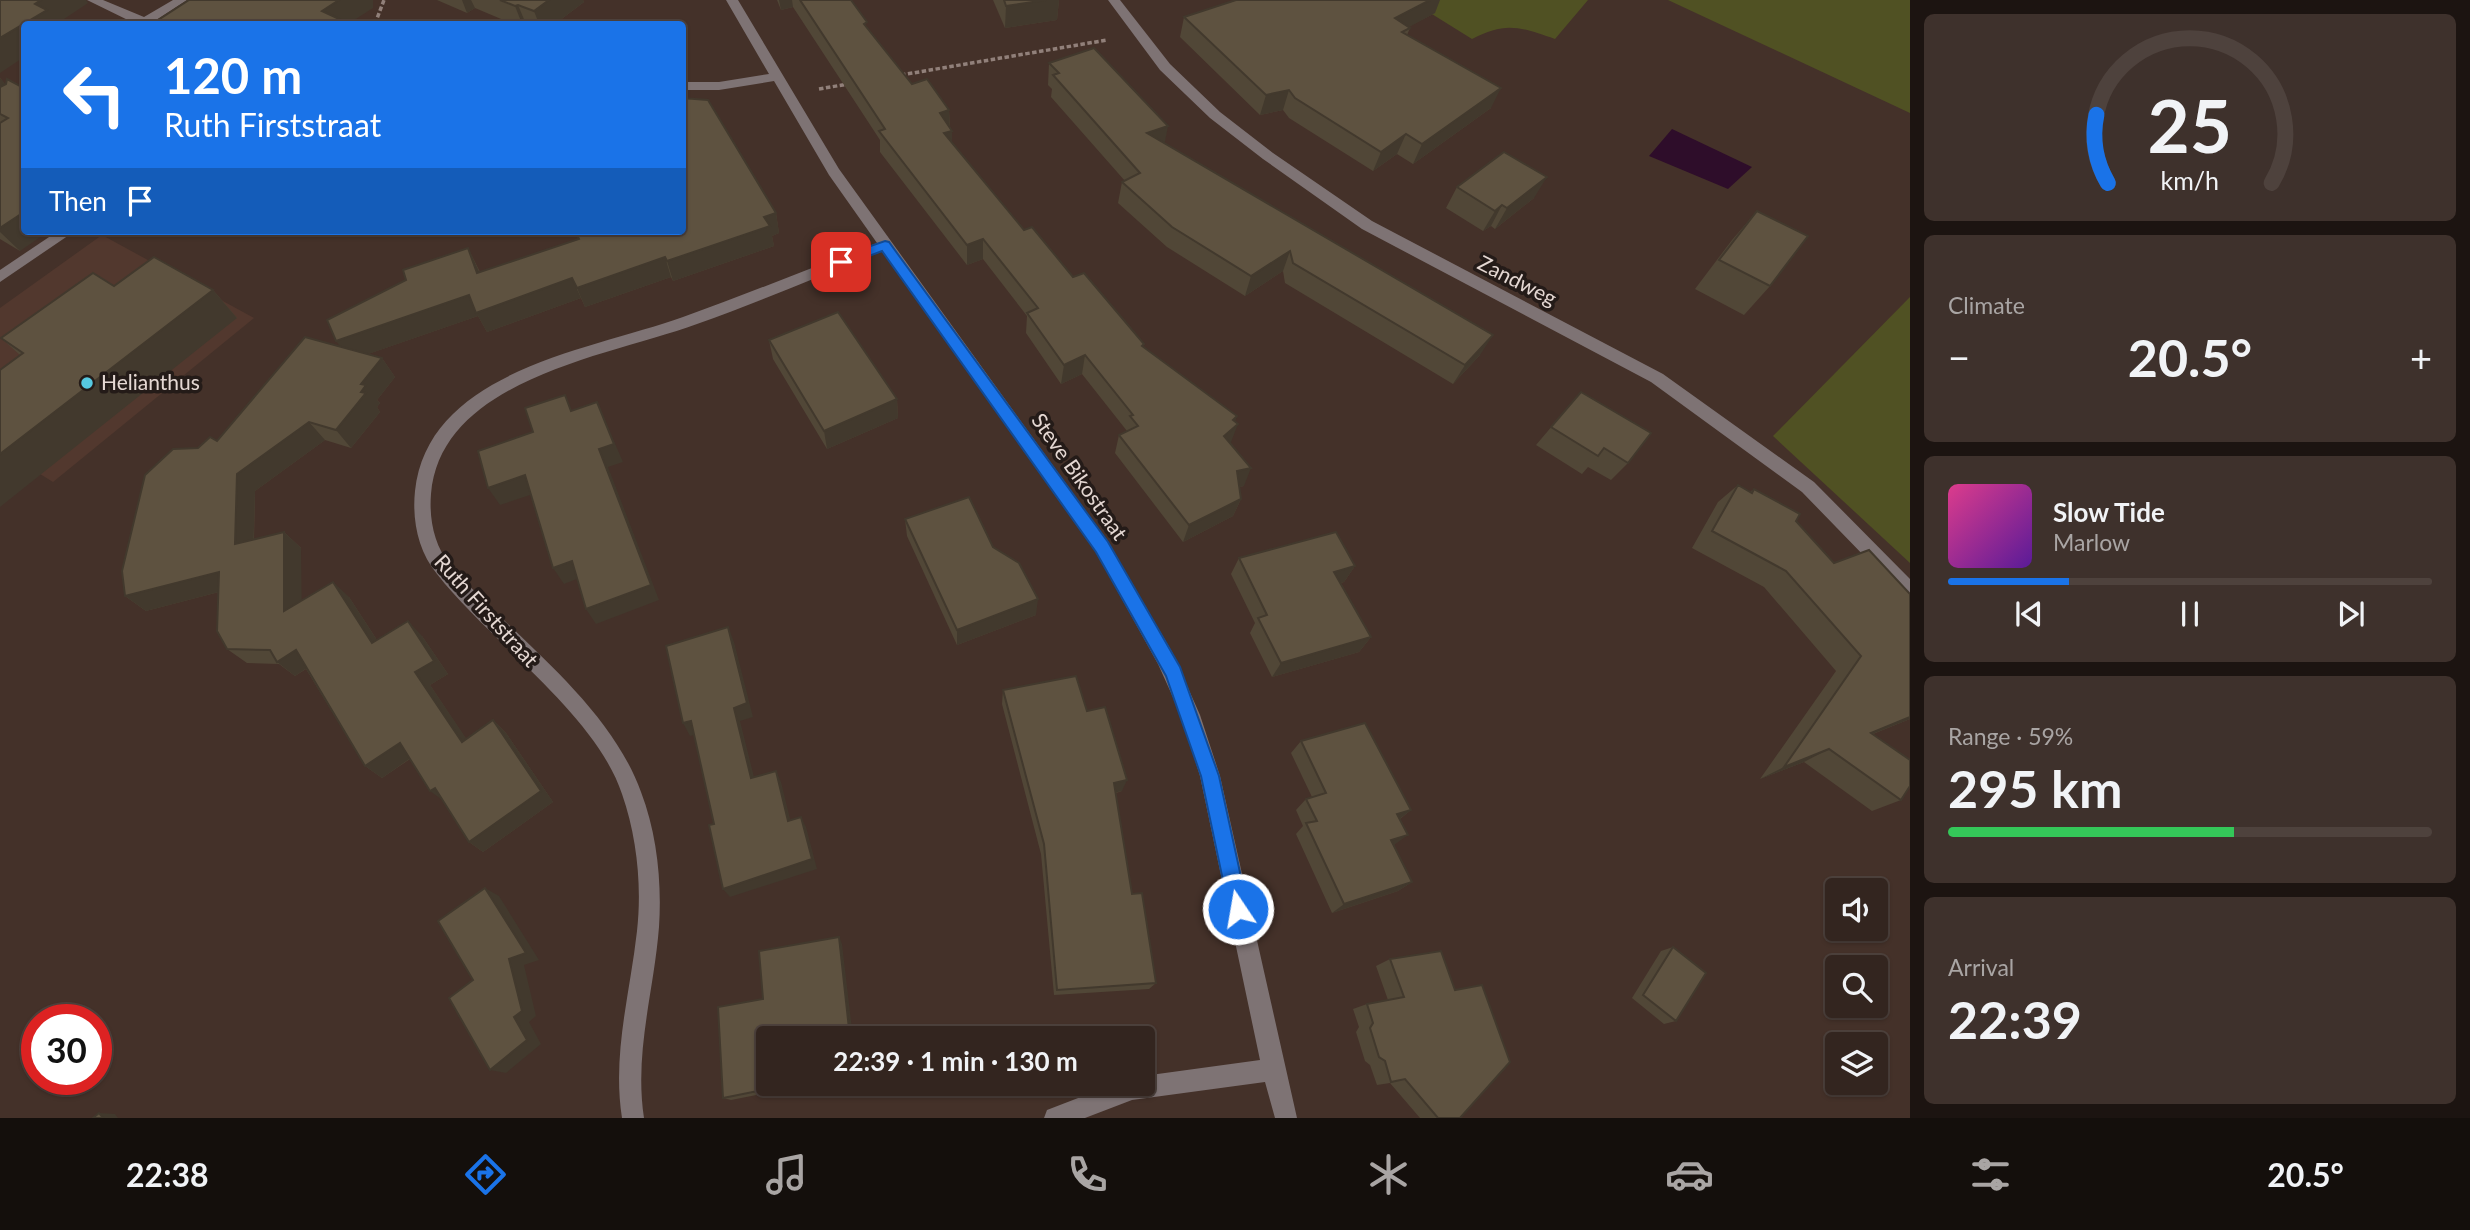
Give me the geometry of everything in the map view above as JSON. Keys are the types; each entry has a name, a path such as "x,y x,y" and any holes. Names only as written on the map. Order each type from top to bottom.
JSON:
{"street":[{"path":"93,0 140,21"},
{"path":"147,21 181,0"},
{"name":"Steve Bikostraat","path":"732,0 834,172 1102,547 1139,607 1174,673 1210,776 1272,1070 1286,1118"},
{"name":"Zandweg","path":"1114,0 1165,67 1215,115 1268,156 1367,225 1657,378 1808,487 1910,590"},
{"path":"686,86 719,86 776,77"},
{"path":"0,277 62,235"},
{"name":"Ruth Firststraat","path":"633,1118 628,1099 632,1034 644,958 649,879 641,830 624,775 592,723 442,568 427,544 422,525 421,500 426,467 457,420 484,397 522,376 676,327 885,245"},
{"path":"1055,1118 1132,1088 1272,1070"}],"path":[{"path":"376,21 384,0"},
{"path":"893,76 1139,34"},
{"path":"787,94 854,83"}],"shaded area":[{"path":"1431,0 1588,0 1555,39 1532,31 1504,28 1472,39 1419,6"},
{"path":"1668,0 1910,0 1910,113"},
{"path":"1672,129 1752,167 1728,189 1649,156"},
{"name":"Helianthus","path":"102,235 254,318 53,482 0,449 0,308"},
{"path":"1910,297 1910,563 1773,436"}],"building":[{"path":"0,0 41,0 35,4 47,10 29,21 21,21 21,25 0,38"},
{"path":"189,0 339,0 322,11 344,21 157,21"},
{"path":"500,0 549,0 534,11"},
{"path":"800,0 851,0 867,22 864,24 912,84 927,79 949,110 940,113 952,131 944,133 1024,230 1032,227 1073,277 1084,273 1144,344 1142,346 1237,416 1233,420 1238,424 1224,436 1251,468 1237,471 1241,499 1189,525 1119,435 1138,426 1130,416 1133,415 1085,355 1064,365 1027,313 1038,308 983,239 967,245 879,131 885,129"},
{"path":"1004,0 1046,0 1006,6"},
{"path":"1236,0 1430,0 1395,18 1410,28 1402,32 1501,88 1422,144 1406,134 1381,152 1295,98 1289,90 1266,95 1184,17"},
{"path":"1094,48 1168,126 1147,133 1493,335 1465,365 1293,263 1290,251 1251,276 1172,227 1122,182 1140,173 1053,75 1059,73 1049,63"},
{"path":"7,79 21,86 21,214 0,228 0,123 8,118 0,114 0,87 6,84"},
{"path":"686,98 708,100 776,213 764,217 770,226 667,261 665,257 577,288 572,278 476,313 469,295 336,341 327,320 406,280 403,270 468,248 477,273 579,239 577,235 686,235"},
{"path":"1504,152 1547,177 1507,208 1502,205 1495,211 1457,187"},
{"path":"1757,211 1808,236 1770,286 1719,260"},
{"path":"154,257 213,290 0,454 0,370 23,353 1,338 93,273 114,286"},
{"path":"838,312 897,399 824,431 769,340"},
{"path":"305,337 382,358 361,384 366,385 361,392 366,393 336,430 309,422 237,474 235,544 284,532 284,611 333,582 372,643 408,621 434,661 415,672 462,742 493,720 541,791 469,842 435,788 430,791 400,743 365,766 296,650 277,662 270,650 227,649 217,631 219,572 125,596 122,571 145,475 173,449 198,448 210,437 217,441"},
{"path":"1581,392 1651,433 1628,463 1604,448 1598,456 1551,427"},
{"path":"565,395 571,411 597,402 614,444 599,449 651,585 586,609 572,561 553,568 525,475 488,488 478,451 533,432 525,408"},
{"path":"1738,485 1752,493 1754,489 1800,514 1796,521 1834,563 1869,550 1910,594 1910,717 1871,733 1910,760 1910,786 1901,800 1829,749 1784,767 1861,656 1786,571 1712,531"},
{"path":"969,497 993,547 1019,563 1038,599 957,630 905,519"},
{"path":"1336,532 1355,566 1334,572 1371,637 1281,663 1258,618 1267,615 1239,558"},
{"path":"728,627 747,703 734,708 751,778 776,771 788,821 801,817 812,859 723,889 709,825 714,824 691,721 683,723 666,646"},
{"path":"1076,676 1087,711 1105,707 1127,780 1114,783 1132,894 1142,893 1156,983 1057,990 1044,844 1003,690"},
{"path":"1365,723 1411,810 1397,814 1408,835 1391,840 1412,882 1344,904 1306,823 1317,821 1306,799 1326,793 1301,741"},
{"path":"485,888 526,953 509,959 522,1011 514,1017 527,1040 490,1070 449,998 473,980 438,921"},
{"path":"839,937 849,1026 756,1026 756,1091 723,1098 718,1007 763,999 759,951"},
{"path":"1673,947 1706,973 1676,1021 1643,995"},
{"path":"1441,951 1455,990 1482,985 1510,1062 1460,1118 1438,1118 1405,1079 1391,1082 1385,1061 1379,1057 1370,1028 1373,1023 1367,1004 1404,997 1390,959"}],"place":[{"name":"Helianthus","path":"87,383"}],"route":[{"path":"841,262 885,245 1102,547 1127,587 1174,673 1193,723 1210,776 1238,909"}]}
